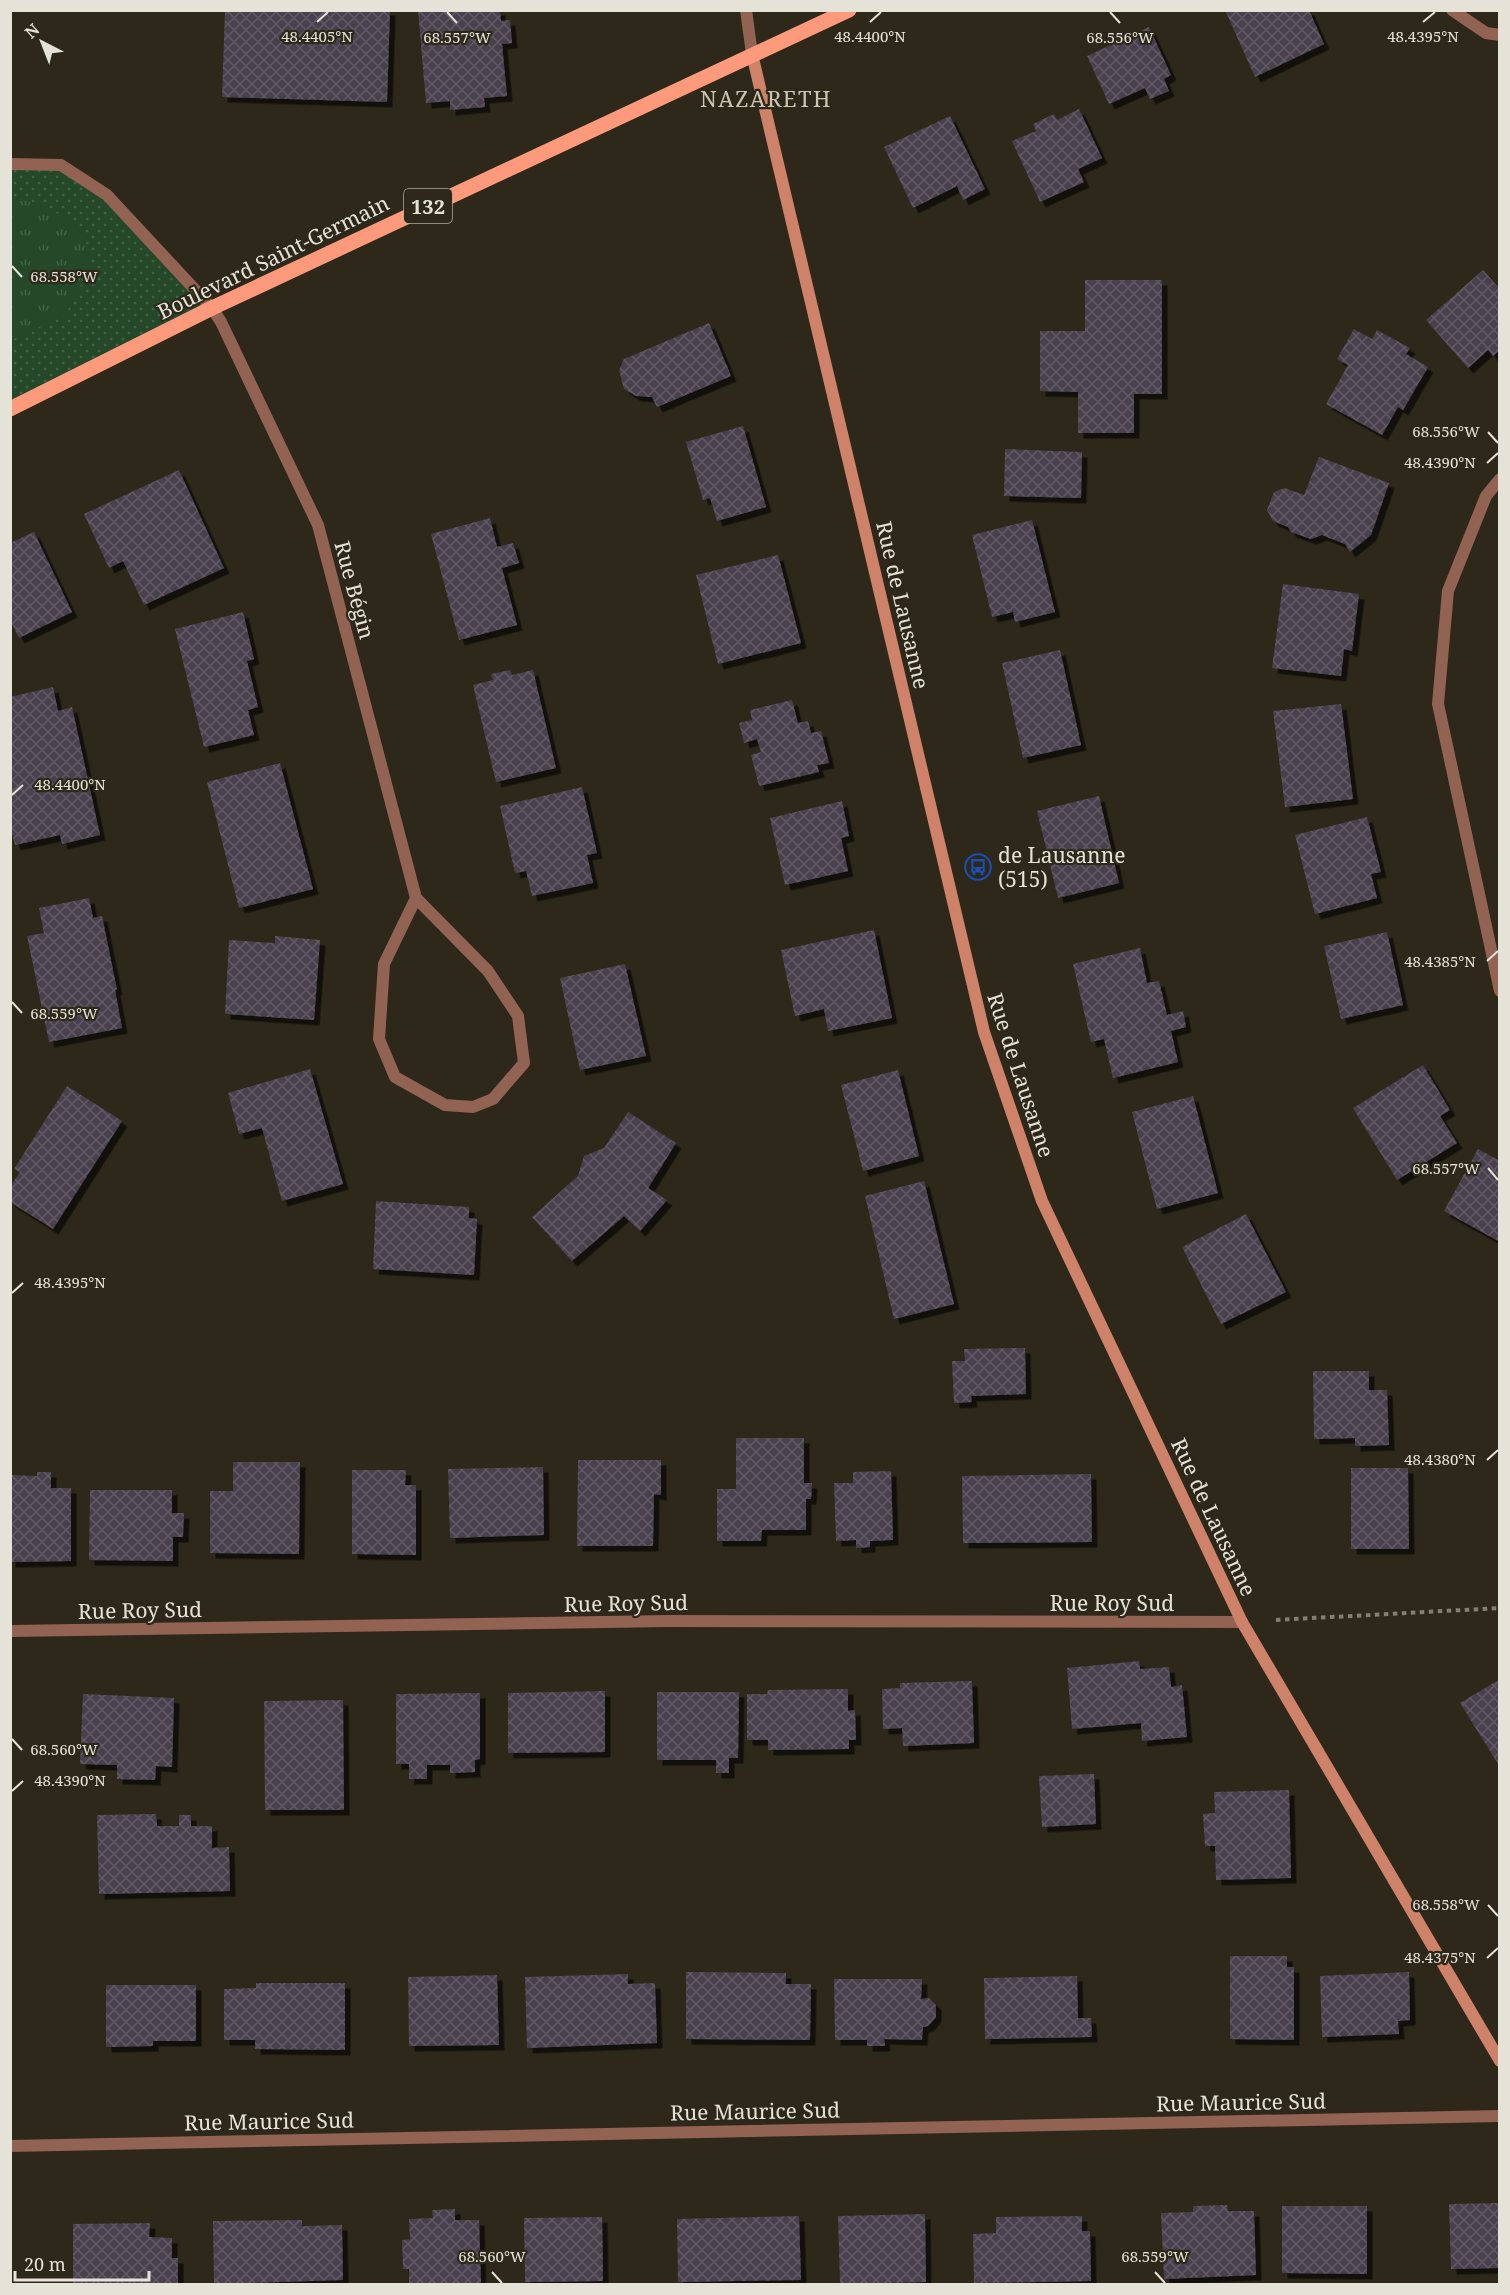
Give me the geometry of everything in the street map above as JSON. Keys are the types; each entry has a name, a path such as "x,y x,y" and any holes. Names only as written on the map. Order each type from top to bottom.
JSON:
{"main road":[{"name":"Boulevard Saint-Germain","path":"10,409 212,308 849,10"}],"street":[{"name":"Rue de Lausanne","path":"746,10 752,54 984,1032 1042,1201 1242,1622 1500,2061"},
{"path":"1452,10 1486,33 1500,35"},
{"name":"Rue Bégin","path":"10,164 61,165 107,195 212,308 221,322 318,525 416,898 488,971 518,1016 524,1063 493,1099 473,1107 445,1105 395,1077 379,1039 384,963 416,898"},
{"path":"1500,479 1486,496 1448,591 1438,704 1500,991"},
{"name":"Rue Roy Sud","path":"10,1631 668,1621 1242,1622"},
{"name":"Rue Maurice Sud","path":"10,2146 1500,2116"}],"path":[{"path":"1242,1622 1500,1608"}],"green space":[{"path":"11,164 61,165 107,195 212,308 11,409"},
{"path":"10,198 45,207 68,221 85,239 90,264 89,287 79,285 66,315 11,340"}],"building":[{"path":"225,10 390,10 387,102 222,97"},
{"path":"418,10 500,10 501,21 510,20 512,43 502,44 507,96 484,98 485,107 450,110 450,101 426,103"},
{"path":"1225,10 1309,10 1324,44 1255,77"},
{"path":"1149,27 1171,75 1164,79 1169,91 1150,99 1145,88 1109,104 1087,56"},
{"path":"1079,109 1102,158 1078,169 1084,182 1040,202 1012,141 1036,131 1033,124 1054,114 1057,120"},
{"path":"950,116 985,189 963,200 957,186 913,208 884,147"},
{"path":"1483,270 1500,289 1500,350 1493,356 1488,350 1468,368 1426,320"},
{"path":"1085,280 1162,280 1162,394 1134,394 1134,433 1078,433 1078,392 1040,391 1040,331 1085,331"},
{"path":"709,323 731,376 657,407 652,397 636,396 624,389 619,370 624,359"},
{"path":"1354,329 1372,339 1377,330 1410,348 1406,354 1428,367 1403,410 1398,407 1382,435 1326,404 1348,365 1337,359"},
{"path":"743,426 766,507 717,521 710,498 703,500 686,442"},
{"path":"1005,449 1082,452 1081,498 1004,496"},
{"path":"1319,457 1389,483 1371,535 1350,552 1345,544 1322,535 1311,539 1291,532 1288,527 1273,521 1267,510 1274,492 1285,488 1304,495"},
{"path":"179,470 224,568 144,605 123,561 109,568 84,514"},
{"path":"490,518 497,547 513,543 519,563 502,568 517,625 459,640 431,534"},
{"path":"1032,520 1055,612 1015,622 1013,612 992,617 972,535"},
{"path":"34,532 72,612 19,638 10,620 10,543"},
{"path":"778,555 801,643 718,664 696,575"},
{"path":"1283,584 1359,594 1352,651 1344,649 1341,676 1272,668"},
{"path":"243,612 254,659 247,661 258,707 248,710 254,735 204,747 175,629"},
{"path":"1060,650 1081,745 1023,758 1002,663"},
{"path":"510,670 512,675 533,670 556,768 496,782 473,685 493,680 491,674"},
{"path":"53,687 58,711 72,707 100,835 62,844 60,835 15,845 10,827 10,697"},
{"path":"792,700 798,723 808,721 811,733 821,731 829,763 817,765 819,772 759,786 751,755 761,752 757,739 744,743 739,723 752,720 750,710"},
{"path":"1341,704 1353,799 1285,807 1273,711"},
{"path":"280,763 313,889 239,908 207,782"},
{"path":"582,787 597,853 587,855 593,883 532,896 526,871 515,873 500,806"},
{"path":"1099,796 1119,883 1058,898 1037,811"},
{"path":"842,801 849,836 841,838 848,871 785,885 770,818"},
{"path":"1367,817 1381,872 1371,874 1377,898 1315,914 1295,835"},
{"path":"89,898 93,918 102,916 122,1028 49,1042 27,936 44,933 39,908"},
{"path":"874,930 892,1018 828,1031 824,1009 795,1016 781,950"},
{"path":"1387,932 1403,1005 1341,1019 1324,946"},
{"path":"275,936 320,940 314,1020 225,1014 229,940 275,943"},
{"path":"1140,948 1147,983 1159,981 1167,1015 1183,1011 1186,1027 1171,1031 1178,1062 1113,1078 1104,1039 1091,1042 1073,964"},
{"path":"625,964 646,1056 580,1070 560,978"},
{"path":"1423,1065 1450,1110 1440,1116 1457,1143 1397,1180 1353,1108"},
{"path":"310,1069 343,1184 282,1201 262,1128 239,1134 228,1093"},
{"path":"898,1070 919,1156 863,1171 841,1085"},
{"path":"67,1086 122,1121 53,1229 10,1202 10,1187 20,1172 14,1169"},
{"path":"1193,1096 1218,1193 1157,1209 1132,1112"},
{"path":"628,1112 676,1143 648,1188 667,1200 640,1231 624,1216 572,1261 532,1217 578,1176 584,1156 604,1148"},
{"path":"1478,1149 1500,1161 1500,1242 1444,1211"},
{"path":"924,1181 954,1304 894,1319 865,1196"},
{"path":"376,1201 469,1207 469,1218 477,1219 474,1275 373,1269"},
{"path":"1246,1214 1286,1292 1221,1324 1182,1247"},
{"path":"1025,1348 1026,1394 971,1396 972,1402 954,1403 952,1361 965,1361 964,1349"},
{"path":"1313,1371 1369,1371 1369,1390 1387,1390 1389,1445 1355,1446 1355,1438 1314,1439"},
{"path":"736,1438 804,1438 804,1483 812,1483 811,1499 806,1499 806,1530 762,1530 761,1541 717,1541 717,1489 736,1489"},
{"path":"578,1460 661,1460 661,1495 654,1494 653,1546 577,1546"},
{"path":"233,1462 300,1462 299,1554 210,1553 210,1491 233,1491"},
{"path":"543,1467 544,1535 450,1538 448,1469"},
{"path":"1351,1468 1408,1468 1409,1549 1351,1549"},
{"path":"352,1470 406,1470 405,1485 416,1485 416,1555 352,1554"},
{"path":"891,1471 893,1540 870,1541 870,1547 856,1548 856,1540 836,1541 834,1483 853,1483 853,1472"},
{"path":"37,1472 51,1472 51,1488 71,1488 71,1561 10,1562 12,1475 37,1476"},
{"path":"1091,1474 1092,1542 963,1543 962,1476"},
{"path":"90,1490 172,1490 172,1513 184,1513 183,1537 173,1537 173,1561 89,1560"},
{"path":"1139,1661 1140,1669 1169,1667 1171,1687 1182,1685 1187,1737 1142,1741 1141,1723 1072,1729 1067,1668"},
{"path":"1500,1679 1500,1767 1460,1703"},
{"path":"972,1681 974,1743 903,1746 902,1728 883,1729 882,1689 900,1688 900,1683"},
{"path":"848,1689 848,1711 855,1710 856,1740 849,1740 849,1749 768,1750 768,1740 747,1740 747,1694 767,1694 768,1690"},
{"path":"605,1691 605,1752 508,1753 508,1693"},
{"path":"657,1692 739,1692 738,1758 729,1758 729,1773 716,1773 716,1760 657,1760"},
{"path":"480,1693 480,1759 475,1760 475,1772 450,1773 450,1765 427,1765 427,1779 409,1779 409,1764 396,1764 396,1694"},
{"path":"83,1694 174,1698 172,1767 156,1766 155,1780 117,1779 117,1765 80,1764"},
{"path":"343,1700 344,1810 265,1810 264,1701"},
{"path":"1094,1774 1096,1824 1042,1827 1039,1776"},
{"path":"1289,1790 1291,1878 1216,1880 1215,1846 1205,1846 1203,1814 1215,1813 1214,1792"},
{"path":"156,1814 157,1826 179,1826 179,1815 191,1815 191,1826 212,1826 212,1848 229,1847 230,1891 99,1894 97,1815"},
{"path":"1230,1956 1287,1956 1287,1967 1294,1967 1294,2040 1230,2039"},
{"path":"686,1972 786,1973 786,1984 811,1984 810,2040 686,2039"},
{"path":"1409,1972 1410,2020 1398,2021 1399,2034 1322,2037 1320,1976"},
{"path":"628,1974 628,1984 655,1983 657,2043 527,2048 525,1977"},
{"path":"497,1975 499,2045 409,2046 408,1977"},
{"path":"1077,1976 1078,2018 1091,2018 1092,2037 985,2039 984,1978"},
{"path":"834,1979 922,1979 921,1999 929,1998 936,2005 936,2017 928,2026 923,2027 922,2040 884,2039 885,2046 867,2046 867,2040 835,2040"},
{"path":"256,1983 345,1983 345,2050 255,2049 255,2040 224,2040 224,1989 256,1988"},
{"path":"106,1985 196,1985 196,2041 153,2041 153,2046 106,2047"},
{"path":"1500,2203 1500,2268 1451,2269 1449,2204"},
{"path":"1227,2205 1228,2211 1254,2211 1256,2275 1164,2279 1161,2213 1193,2212 1193,2206"},
{"path":"1282,2206 1367,2206 1367,2274 1282,2273"},
{"path":"455,2209 455,2220 479,2220 481,2284 409,2284 409,2269 403,2269 402,2240 410,2239 409,2219 433,2218 432,2210"},
{"path":"925,2214 926,2282 840,2284 838,2216"},
{"path":"799,2216 801,2280 678,2282 677,2219"},
{"path":"1082,2216 1082,2231 1090,2231 1091,2281 974,2283 973,2234 996,2233 996,2217"},
{"path":"602,2217 603,2281 525,2282 524,2218"},
{"path":"302,2220 302,2226 342,2225 343,2280 214,2284 213,2221"},
{"path":"150,2223 149,2237 172,2238 172,2258 178,2258 178,2283 73,2284 73,2224"}],"place":[{"name":"de Lausanne (515)","path":"978,867"}],"district":[{"name":"NAZARETH","path":"766,98"}]}
